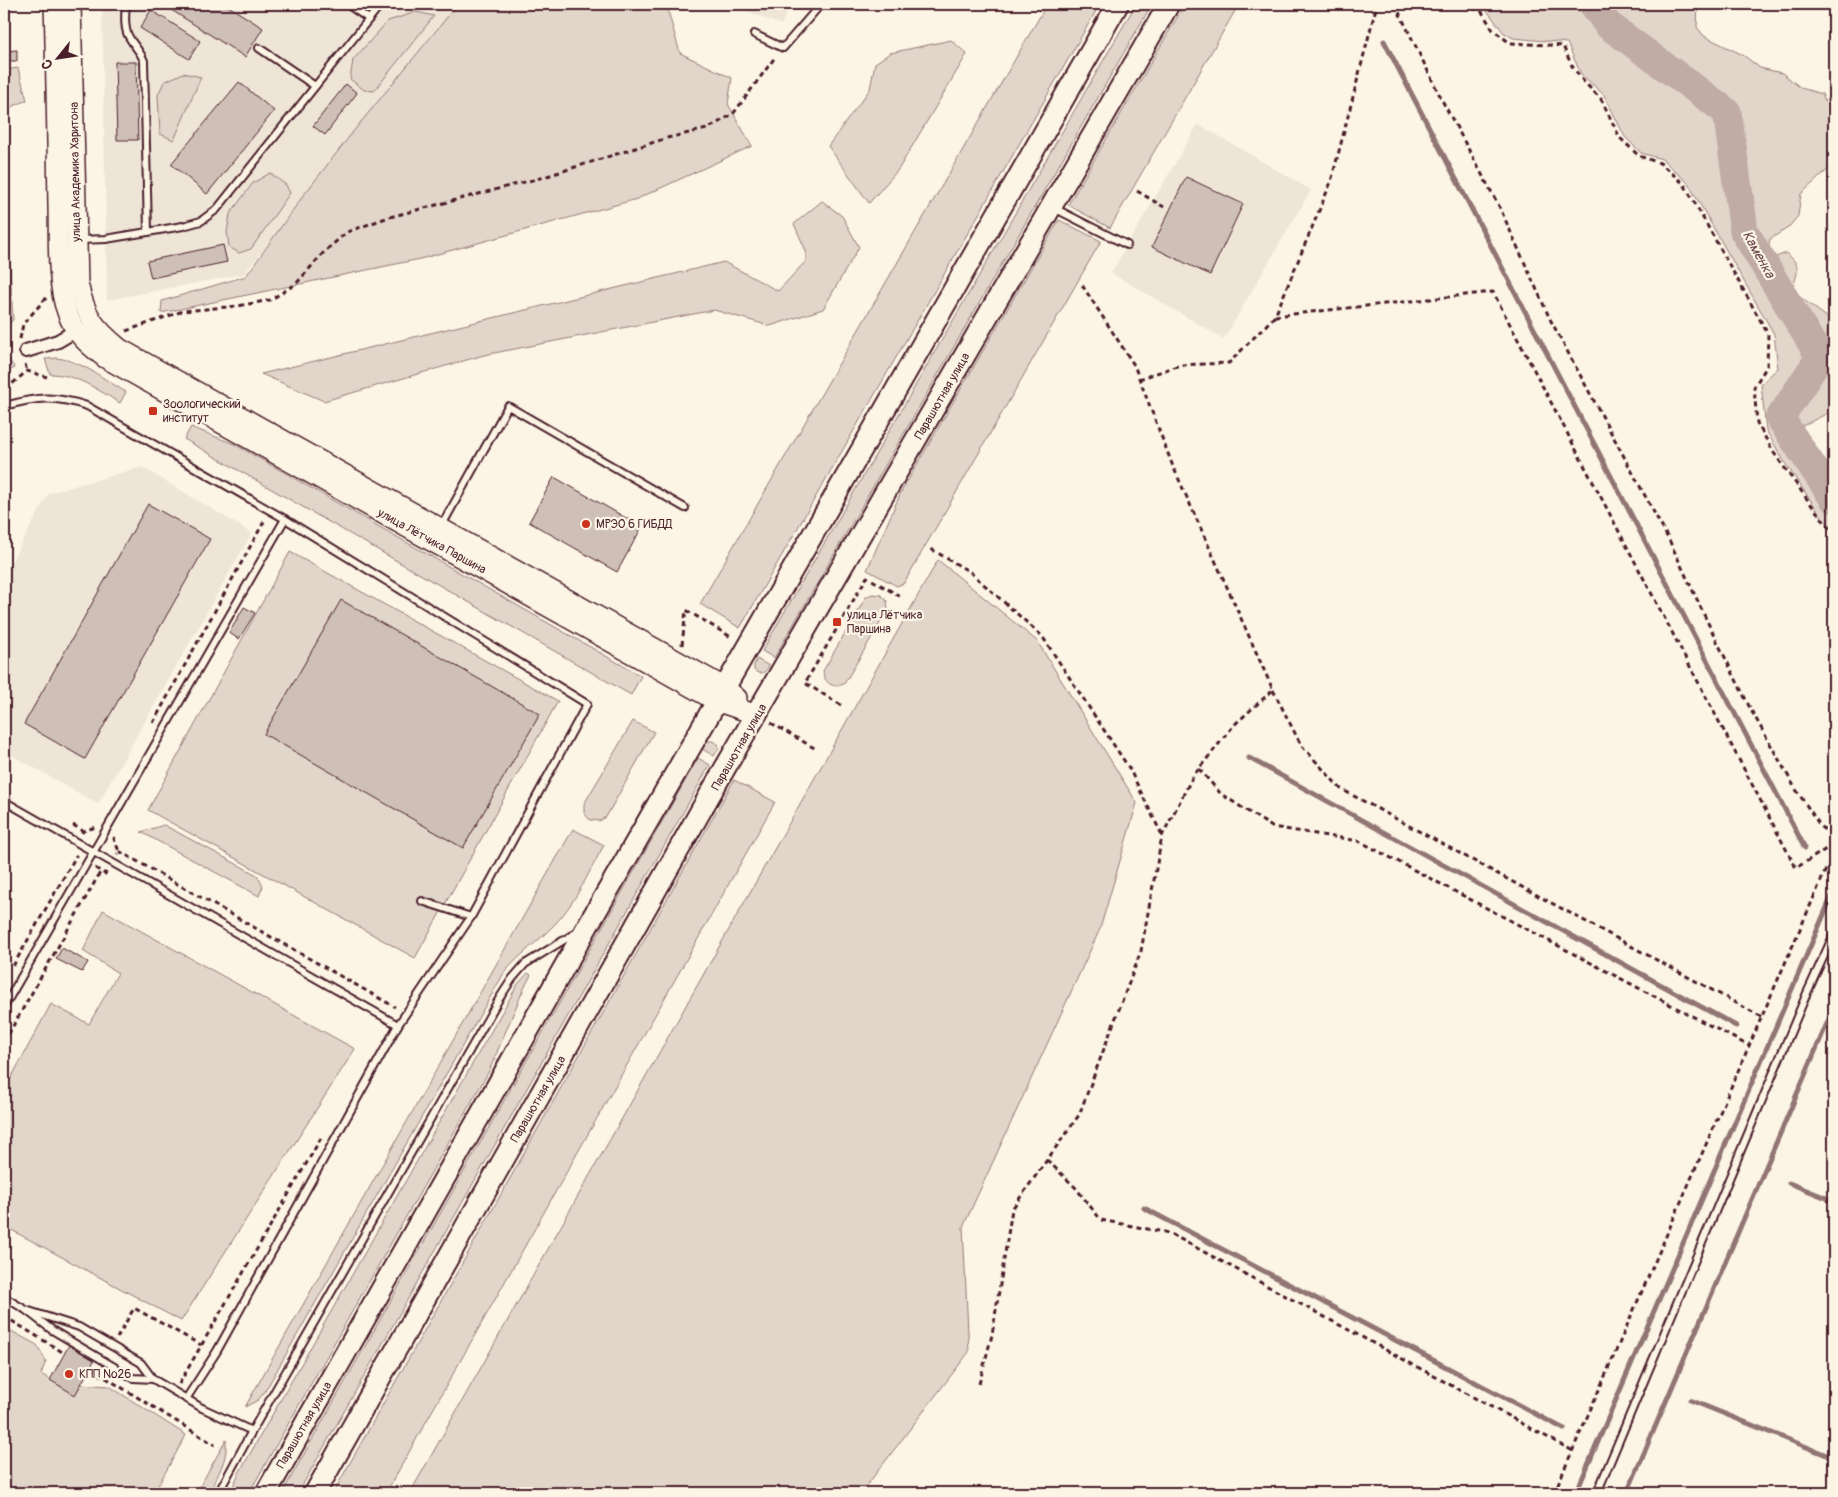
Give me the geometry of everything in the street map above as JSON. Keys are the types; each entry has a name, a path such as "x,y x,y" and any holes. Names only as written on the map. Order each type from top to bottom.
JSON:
{"main road":[{"name":"Парашютная улица","path":"266,1493 587,927 1118,4"},
{"name":"Парашютная улица","path":"315,1493 757,715 1169,4"}],"street":[{"name":"улица Академика Харитона","path":"54,4 58,229 61,286 66,311 75,330"},
{"name":"улица Академика Харитона","path":"71,4 78,284 90,319 102,333"},
{"path":"23,353 58,341 75,330"},
{"name":"улица Лётчика Паршина","path":"75,330 89,347 105,358 721,694"},
{"name":"улица Лётчика Паршина","path":"102,333 119,348 440,528 757,715"}],"lane":[{"path":"126,4 127,32 132,42 140,50 144,61 148,232"},
{"path":"347,4 369,19"},
{"path":"76,240 106,239 183,226 201,221 216,209 381,4"},
{"path":"754,34 783,48 821,4"},
{"path":"259,48 316,86"},
{"path":"1051,207 1127,245"},
{"path":"4,406 43,398 64,399 87,406 285,519 587,704 471,917 398,1024 217,1351 186,1399"},
{"path":"440,528 508,406 685,508"},
{"path":"4,1007 285,519"},
{"path":"4,801 398,1024"},
{"path":"422,902 471,917"},
{"path":"221,1493 222,1486 252,1432 512,979 525,964 587,927"},
{"path":"1597,1493 1803,1002 1834,934"},
{"path":"4,1297 26,1310 52,1330 133,1378 153,1379"},
{"path":"26,1310 80,1327 141,1363 153,1379 186,1399 252,1432"}],"path":[{"path":"1140,379 1180,365 1229,363 1275,316 1331,182 1377,4"},
{"path":"1395,4 1444,104 1499,206 1550,319 1671,544 1751,710 1794,788 1821,827 1834,838"},
{"path":"1464,4 1482,12 1493,30 1510,43 1563,46 1572,66 1584,82 1601,99 1620,138 1639,156 1660,163 1684,184 1768,334 1767,366 1754,387 1757,424 1774,453 1807,499 1834,532"},
{"path":"123,332 183,311 238,306 270,300 296,284 324,252 347,232 386,218 544,177 667,138 707,129 733,114 783,48"},
{"path":"1137,191 1164,207"},
{"path":"1082,285 1134,365 1172,464 1273,690 1301,745 1341,789 1762,1018"},
{"path":"1275,316 1493,292 1796,868 1834,844"},
{"path":"27,371 23,353 23,324 49,295"},
{"path":"27,371 47,378"},
{"path":"4,386 12,384 27,371"},
{"path":"152,725 270,511"},
{"path":"931,549 970,572 1042,636 1130,768 1162,836"},
{"path":"841,705 805,683 867,577 903,598"},
{"path":"682,651 686,610 731,637"},
{"path":"979,1384 992,1334 1012,1209 1079,1115 1140,951 1162,836 1193,776 1234,725 1273,690"},
{"path":"757,715 816,749"},
{"path":"1199,769 1221,794 1272,827 1359,841 1749,1046"},
{"path":"9,974 76,856 71,853 83,831 96,827 100,819"},
{"path":"119,851 395,1007"},
{"path":"1554,1493 1834,851"},
{"path":"4,1042 100,871"},
{"path":"1047,1160 1075,1187 1101,1220 1169,1233 1573,1451"},
{"path":"113,1347 134,1308 201,1346"},
{"path":"4,1316 64,1353"},
{"path":"98,1373 104,1362"},
{"path":"90,1368 215,1445"}],"shaded area":[{"path":"102,4 462,4 244,274 107,300"},
{"path":"458,4 666,4 680,53 732,78 728,104 752,146 637,199 420,259 161,313 162,301 246,276 303,196 356,128"},
{"path":"730,4 791,4 781,25"},
{"path":"1047,4 1100,4 740,628 700,604"},
{"path":"1136,4 1152,4 774,658 762,651"},
{"path":"1185,4 1239,4 1110,228 1068,205"},
{"path":"1481,4 1698,4 1697,27 1704,36 1743,55 1760,68 1782,73 1801,88 1822,94 1834,121 1834,164 1801,194 1798,216 1788,228 1770,239 1768,250 1776,257 1786,253 1795,262 1797,274 1792,291 1828,318 1827,343 1834,350 1834,410 1802,426 1805,440 1809,447 1834,479 1834,528 1824,520 1785,463 1766,430 1761,384 1778,368 1774,334 1688,183 1662,159 1641,153 1625,137 1604,95 1581,74 1567,43 1513,38 1503,32"},
{"path":"416,12 434,16 374,91 364,90 350,79 353,60 388,21"},
{"path":"951,40 967,54 898,170 869,203 828,146 870,89 875,63 890,53"},
{"path":"18,68 27,100 4,110 4,70"},
{"path":"183,73 201,77 174,140 160,134 158,95 164,82"},
{"path":"1198,124 1311,190 1224,339 1111,273"},
{"path":"4,159 13,320 4,327"},
{"path":"270,173 286,185 290,193 251,249 239,253 229,247 227,232 230,214 253,183"},
{"path":"822,201 842,216 859,247 823,309 770,326 714,310 484,355 324,401 261,374 724,262 778,291 806,261 806,251 794,224"},
{"path":"1059,220 1101,241 904,583 897,586 867,570 901,492"},
{"path":"4,353 15,368 4,373"},
{"path":"57,358 84,367 126,392 120,403 78,380 50,374 45,359"},
{"path":"191,427 234,444 641,676 631,695 184,439"},
{"path":"142,467 252,533 98,804 4,751 4,575 49,493"},
{"path":"290,552 558,701 415,958 148,810"},
{"path":"938,560 1037,641 1137,803 1100,929 963,1227 969,1352 861,1493 410,1493"},
{"path":"872,594 881,595 887,601 888,610 844,684 836,686 830,684 825,679 823,671 866,597"},
{"path":"757,659 769,666 762,673 754,670"},
{"path":"633,721 654,732 606,817 599,821 590,820 584,813 584,804"},
{"path":"707,741 718,744 719,748 714,756 702,749"},
{"path":"698,758 710,765 298,1493 282,1493"},
{"path":"734,780 775,802 386,1493 333,1493"},
{"path":"164,825 257,875 263,886 259,896 141,832"},
{"path":"573,829 604,845 582,886 555,924 504,973 264,1393 258,1400 245,1407"},
{"path":"103,910 355,1049 181,1321 4,1226 4,1091 51,1004 89,1024 118,973 83,951"},
{"path":"528,973 531,975 489,1071 249,1493 230,1493 239,1473 518,984"},
{"path":"4,1327 37,1345 46,1361 41,1374 75,1394 81,1384 109,1386 186,1435 154,1493 4,1493"},
{"path":"226,1440 224,1462 212,1493 196,1493"}],"building":[{"path":"4,4 9,4 9,37 5,37 5,51 17,50 17,61 5,61 5,66 4,66"},
{"path":"162,4 225,4 263,28 245,57"},
{"path":"151,10 200,41 189,59 140,28"},
{"path":"115,62 136,62 138,140 117,140"},
{"path":"239,82 274,111 207,194 171,164"},
{"path":"346,84 357,93 325,135 313,126"},
{"path":"1186,177 1243,204 1210,275 1152,247"},
{"path":"223,245 227,262 151,278 147,261"},
{"name":"МРЭО 6 ГИБДД","path":"554,477 642,527 617,572 529,522"},
{"path":"148,504 210,539 85,759 24,724"},
{"path":"341,600 540,714 463,848 264,734"},
{"path":"244,607 255,613 239,639 229,633"},
{"path":"62,948 88,962 82,972 56,959"},
{"name":"КПП №26","path":"69,1345 95,1359 75,1395 50,1380"}],"waterway":[{"name":"Каменка","path":"1593,4 1608,25 1727,112 1744,231 1820,357 1780,418 1834,499"},
{"path":"1384,41 1805,848"},
{"path":"1249,758 1736,1026"},
{"path":"1576,1493 1834,891"},
{"path":"1627,1493 1834,1007"},
{"path":"1789,1183 1834,1201"},
{"path":"1144,1208 1564,1429"},
{"path":"1690,1400 1834,1458"}],"place":[{"name":"Зоологический институт","path":"153,411"},
{"name":"МРЭО 6 ГИБДД","path":"586,524"},
{"name":"улица Лётчика Паршина","path":"837,622"},
{"name":"КПП №26","path":"69,1374"}]}
